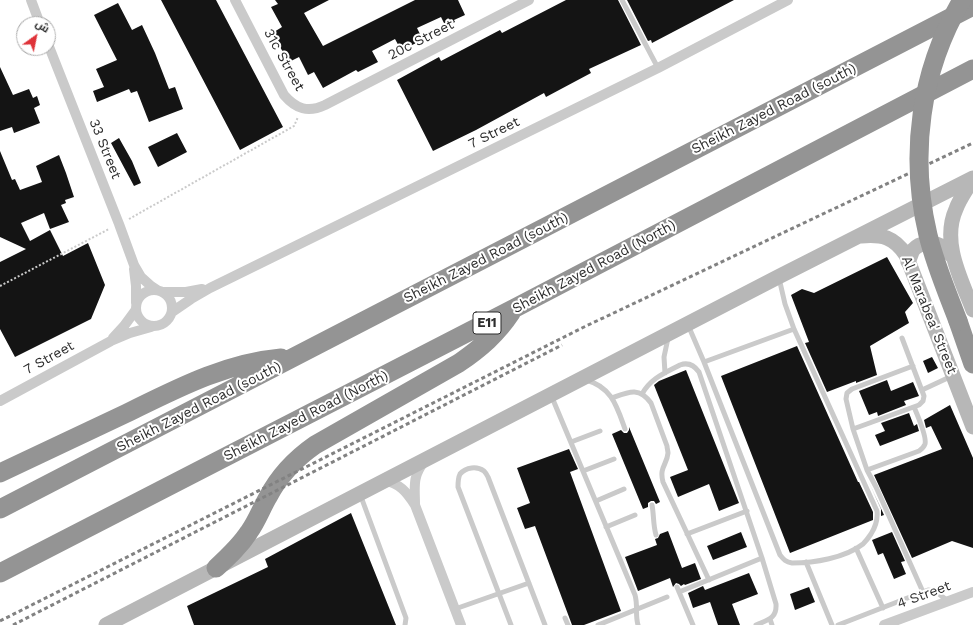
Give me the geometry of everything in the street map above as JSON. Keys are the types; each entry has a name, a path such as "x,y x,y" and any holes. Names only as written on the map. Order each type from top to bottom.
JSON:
{"highway":[{"path":"962,0 946,31 930,75 922,113 919,144 919,167 920,190 925,221 935,258 973,364"},
{"name":"Sheikh Zayed Road (south)","path":"0,509 973,6"},
{"name":"Sheikh Zayed Road (North)","path":"0,573 515,308 973,69"},
{"path":"216,568 234,552 245,538 256,523 275,484 283,473 303,453 314,445 459,363 489,340 502,326 515,308"},
{"path":"0,473 197,379 235,366 294,357"}],"street":[{"path":"30,0 37,16"},
{"name":"31c Street","path":"235,0 284,95 296,106 303,108 318,108 324,105"},
{"name":"20c Street","path":"324,105 529,0"},
{"name":"7 Street","path":"172,312 210,288 658,68 788,0"},
{"name":"33 Street","path":"53,56 134,265 141,277 160,291"},
{"path":"106,625 384,480 973,178"},
{"path":"973,178 959,202 953,217 951,234 954,258 973,310"},
{"name":"Al Marabea' Street","path":"858,236 878,235 885,237 897,244 906,255 973,427"},
{"path":"908,262 916,247 930,243 943,247 954,258"},
{"name":"33 Street","path":"134,265 136,286 135,308"},
{"name":"7 Street","path":"160,291 186,292 210,288"},
{"path":"151,290 160,291 171,300 172,312 170,317 167,322 157,327 145,325 137,317 135,308 137,300 141,295 151,290"},
{"name":"7 Street","path":"110,341 124,326 135,308"},
{"name":"7 Street","path":"0,401 110,341 151,327"},
{"path":"415,505 414,480 418,468 425,460"},
{"path":"384,480 404,489 415,505 461,625"},
{"name":"4 Street","path":"884,625 973,592"}],"lane":[{"path":"622,0 658,68"},
{"path":"687,324 704,362 780,555 783,559 792,563 826,559 836,557 856,548 863,544 874,528 877,520 876,511 794,329 785,304 778,277"},
{"path":"704,362 794,329"},
{"path":"665,373 665,348 670,333"},
{"path":"853,429 919,405 923,401 924,396 922,390 902,338"},
{"path":"642,394 649,383 654,379 684,364 692,364 699,372 762,558 776,604 774,615 770,619 756,625"},
{"path":"913,366 849,391 846,399 853,429 867,470 923,592"},
{"path":"922,390 953,376"},
{"path":"582,379 596,384 606,391 612,398 625,429"},
{"path":"612,398 629,392 636,392 642,394 651,403 667,446 668,453 662,471 663,482 709,580"},
{"path":"551,395 635,595 638,625"},
{"path":"867,470 919,451 924,447 925,438 914,407"},
{"path":"571,442 600,431"},
{"path":"583,471 614,459"},
{"path":"511,625 458,487 460,474 465,470 472,468 478,468 484,471 488,477 545,625"},
{"path":"596,501 624,489"},
{"path":"359,493 406,618 405,625"},
{"path":"652,505 654,513 653,523 656,535"},
{"path":"687,534 746,511"},
{"path":"606,527 636,515"},
{"path":"856,548 883,608"},
{"path":"693,625 678,589 709,580 762,558"},
{"path":"806,562 832,625"},
{"path":"455,609 529,582"},
{"path":"838,625 928,590 936,591 948,601"},
{"path":"598,625 667,597"},
{"path":"566,618 568,625"},
{"path":"770,619 772,625"}],"path":[{"path":"0,286 119,224 294,126 303,108"}],"building":[{"path":"161,0 216,0 283,127 240,150"},
{"path":"275,0 329,0 304,13 323,46 415,0 458,0 465,15 454,20 455,22 446,27 441,17 417,28 423,40 401,50 395,39 372,51 378,62 358,72 356,70 323,88 314,72 308,75 299,57 289,62 280,47 281,46 274,32 282,27 271,7 278,4"},
{"path":"566,0 618,0 641,45 589,69 591,73 546,97 544,93 476,130 433,151 397,80 439,57 441,61 500,30 502,33"},
{"path":"627,0 734,0 652,43 651,40 648,41"},
{"path":"118,3 132,30 142,25 169,89 175,87 183,109 149,122 137,91 131,93 129,89 97,102 93,91 104,87 96,69 117,60 94,15"},
{"path":"0,67 13,95 29,89 33,98 37,96 40,105 34,108 40,123 14,133 12,127 0,131"},
{"path":"177,133 187,152 158,167 148,147"},
{"path":"119,138 132,161 141,183 134,186 111,143"},
{"path":"0,151 12,180 15,179 20,190 42,182 36,166 59,155 74,197 65,200 66,203 61,205 69,222 50,229 44,213 21,223 30,241 50,230 63,256 88,243 105,285 91,319 15,357 0,329 0,262 26,249 0,237"},
{"path":"887,257 913,303 905,312 909,323 870,346 877,375 827,392 805,343 809,342 791,295 802,289 814,293"},
{"path":"797,346 873,512 873,520 790,553 721,376"},
{"path":"932,357 938,368 928,373 923,361"},
{"path":"686,370 739,503 719,511 709,484 678,497 670,477 688,470 654,385 659,381"},
{"path":"887,380 891,391 913,382 919,396 904,401 906,405 878,416 877,412 869,415 859,391"},
{"path":"950,405 973,458 973,548 952,541 912,558 874,475 942,449 931,426 926,428 924,420"},
{"path":"909,413 914,426 917,424 919,431 880,446 875,435 885,431 881,423"},
{"path":"629,427 660,502 656,504 654,501 651,501 648,503 648,507 643,509 612,434 621,430 624,433 627,433"},
{"path":"569,449 578,469 570,472 621,611 584,625 572,625 535,526 525,529 517,508 530,503 517,468"},
{"path":"867,478 884,515 881,516 881,509"},
{"path":"351,513 396,625 194,625 187,606 268,567 265,559"},
{"path":"668,531 682,568 695,563 701,579 681,586 676,583 673,587 670,578 638,591 625,557 657,545 655,539 658,538 660,534"},
{"path":"741,532 747,547 713,560 707,546"},
{"path":"892,532 905,561 901,562 906,574 894,579 883,553 878,555 872,540"},
{"path":"749,573 758,594 732,604 740,625 718,625 710,602 693,608 688,593 703,586 705,590"},
{"path":"809,587 815,602 795,610 790,594"}],"railway":[{"path":"0,621 584,327 973,143"},
{"path":"13,625 562,345"}]}
